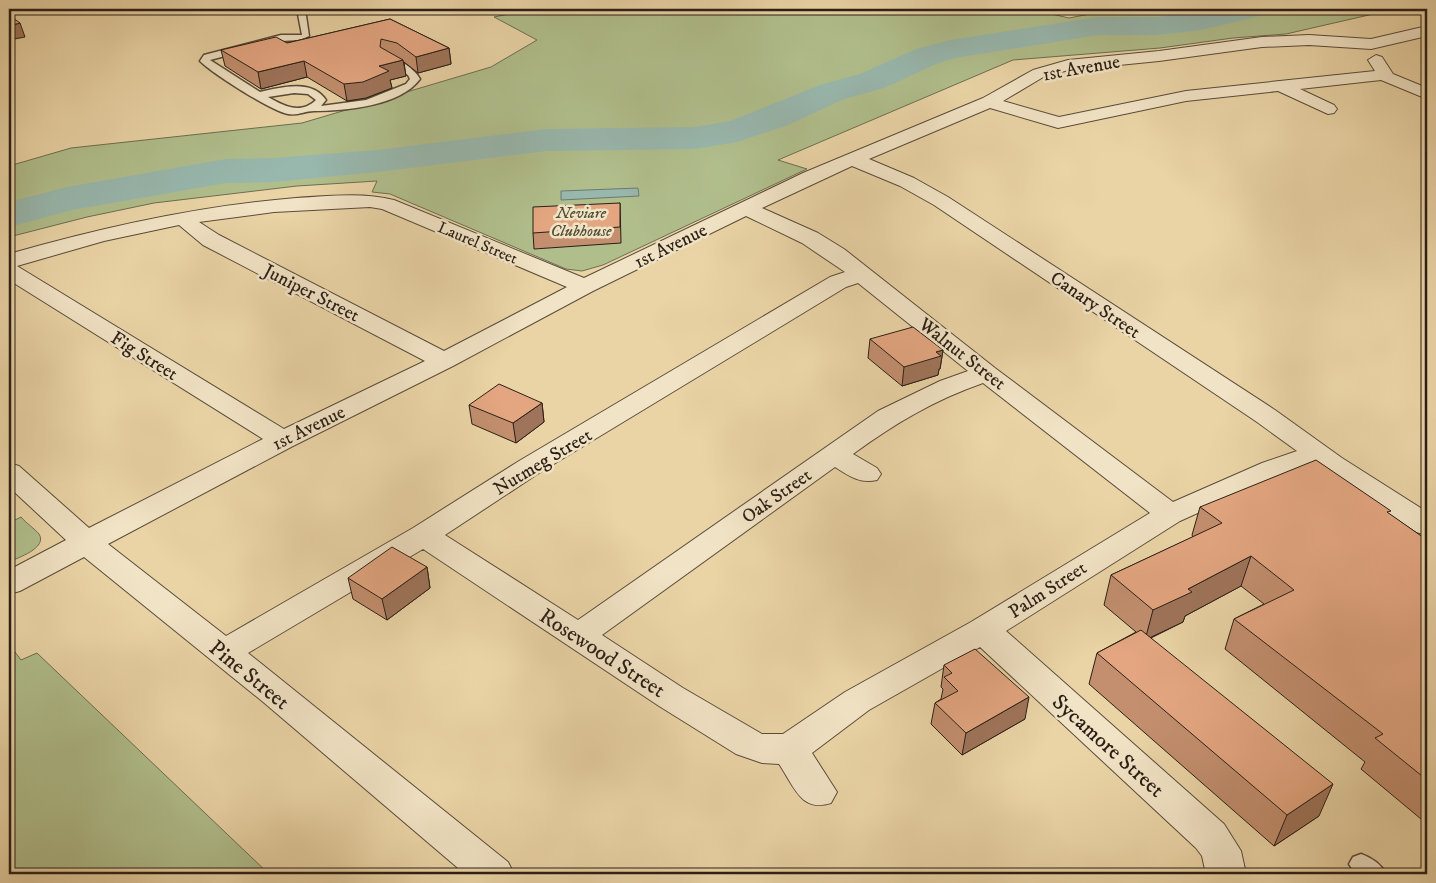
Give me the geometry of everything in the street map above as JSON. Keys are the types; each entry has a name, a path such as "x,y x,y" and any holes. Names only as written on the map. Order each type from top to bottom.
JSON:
{"street":[{"name":"1st Avenue","path":"9,584 283,440 444,361 585,286 852,159 989,102 1039,73 1068,65 1288,40 1372,44 1427,31"},
{"path":"1372,44 1369,50 1385,75"},
{"path":"989,102 1058,123 1168,99 1385,75 1427,94"},
{"path":"1280,86 1328,108"},
{"name":"Canary Street","path":"852,159 907,182 941,202 1266,416 1325,459 1427,525"},
{"name":"Laurel Street","path":"9,261 115,232 187,217 254,208 370,201 388,204 585,286"},
{"name":"Walnut Street","path":"746,208 810,238 862,274 986,373 1170,514"},
{"name":"Juniper Street","path":"187,217 190,226 211,240 444,361"},
{"name":"Fig Street","path":"9,270 283,440"},
{"name":"Nutmeg Street","path":"224,652 424,535 529,467 831,286 862,274"},
{"name":"Oak Street","path":"578,636 895,412 949,386 986,373"},
{"path":"833,454 867,474"},
{"name":"Palm Street","path":"789,748 857,702 983,630 1170,514 1272,470 1325,459"},
{"name":"Pine Street","path":"9,472 87,543 224,652 494,874"},
{"name":"Rosewood Street","path":"424,535 671,698 749,744 761,749 775,751 789,748"},
{"name":"Sycamore Street","path":"983,630 1210,836 1221,851 1226,870"},
{"path":"789,748 818,792"}],"lane":[{"path":"301,9 303,35 281,38 207,58 205,61 288,111 353,106 396,93 411,85 415,78 412,73 386,59"},
{"path":"261,95 286,90 309,91 319,95 321,100 312,108"}],"green space":[{"name":"Neviare Clubhouse","path":"534,9 1030,9 1069,18 1116,9 1395,9 1286,34 1233,38 1160,48 1013,60 778,160 807,169 603,265 582,271 566,269 390,194 372,192 377,181 297,186 154,203 87,217 9,237 9,166 71,148 302,123 491,67 537,40 494,17"},
{"path":"21,517 39,534 41,539 36,548 9,562 9,523"},
{"path":"9,644 21,660 37,653 269,874 9,874"}],"water":[{"path":"638,188 639,196 561,200 561,191"}],"building":[{"path":"9,15 20,23 9,26"},
{"path":"390,19 449,48 416,57 397,43 381,39 380,47 403,60 379,66 389,71 363,82 344,84 304,61 258,72 221,50 276,37 287,43"},
{"path":"620,203 620,227 533,233 533,207"},
{"path":"913,327 943,350 936,352 941,356 904,367 870,339"},
{"path":"499,384 542,403 513,423 469,405"},
{"path":"1316,460 1391,511 1387,512 1427,540 1427,780 1375,738 1383,734 1234,619 1294,590 1251,556 1188,589 1192,592 1153,610 1111,575 1222,523 1200,507"},
{"path":"392,547 427,567 382,599 348,578"},
{"path":"1141,630 1333,784 1287,815 1097,653"},
{"path":"975,649 1029,697 966,733 935,703 958,691 944,677 952,673 944,665"}],"waterway":[{"path":"9,215 67,199 226,171 274,170 377,161 546,140 695,138 737,131 832,92 872,81 927,56 950,49 1098,26 1157,26 1202,21 1253,9"}]}
